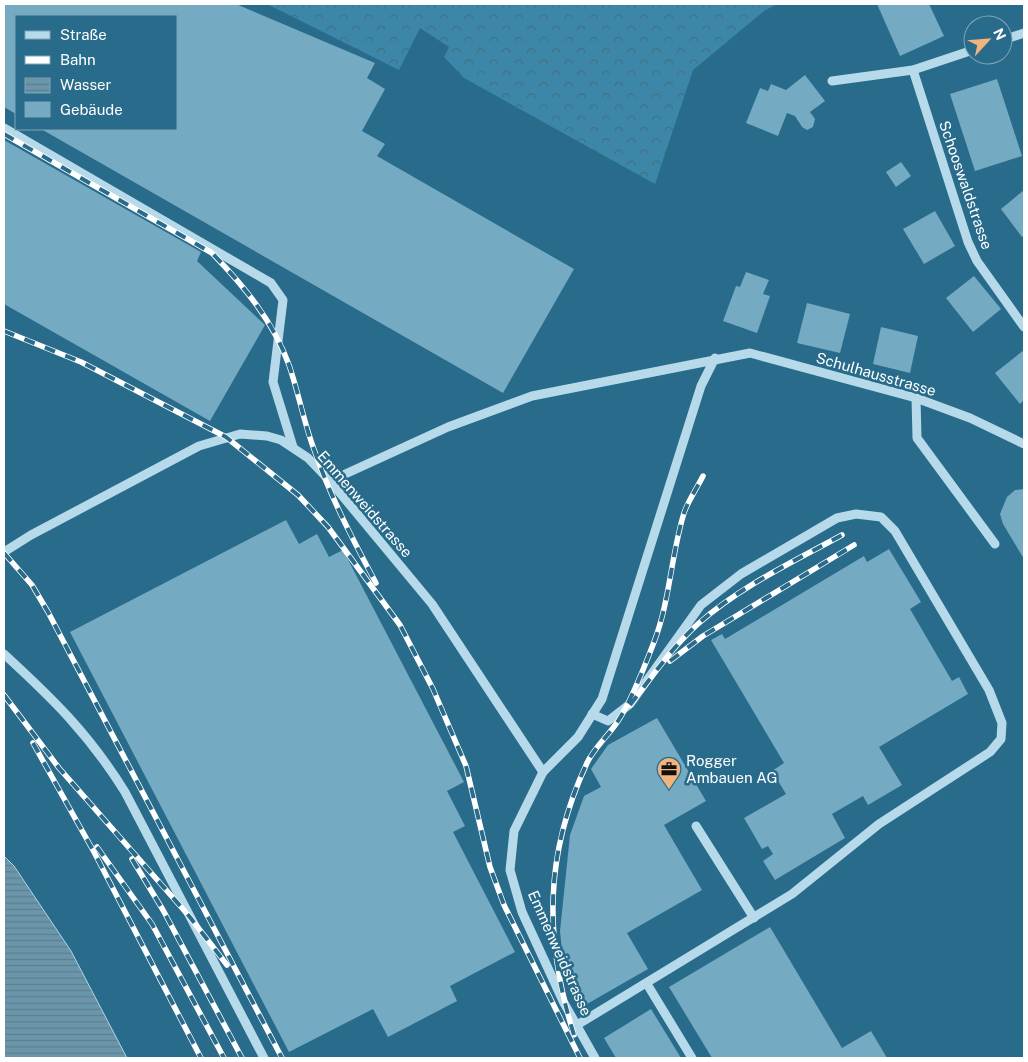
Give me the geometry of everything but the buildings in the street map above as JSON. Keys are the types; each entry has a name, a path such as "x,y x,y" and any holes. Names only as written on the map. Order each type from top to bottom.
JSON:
{"street":[{"path":"832,81 913,70 963,53"},
{"name":"Schooswaldstrasse","path":"913,70 968,242 977,261 1024,327"},
{"path":"4,128 271,283 283,300 273,382 293,447"},
{"name":"Schulhausstrasse","path":"330,481 448,427 532,396 715,358 750,353 916,398 970,418 1024,444"},
{"name":"Emmenweidstrasse","path":"595,1058 564,1003 522,912 510,870 514,831 543,772 578,737 602,699 701,386 715,358"},
{"path":"916,398 917,438 995,544"},
{"name":"Emmenweidstrasse","path":"5,548 199,446 226,437 252,434 281,440 293,447 330,481 432,604 543,772"},
{"path":"577,1024 647,984 792,894 879,824 990,752 1001,739 1002,723 988,690 895,531 881,517 856,514 837,518 742,574 701,605 630,704 608,721 592,714"},
{"path":"4,654 63,709 107,762 125,792 264,1058"},
{"path":"696,826 754,918"},
{"path":"647,984 692,1058"}],"green space":[{"path":"267,4 777,4 764,11 693,70 655,184 464,78 444,57 449,47 420,28 399,70"}],"water":[{"path":"4,856 14,866 71,951 127,1058 4,1058"}],"railway":[{"path":"4,134 212,253 246,291 266,319 282,349 293,376 321,469 343,519 376,583"},
{"path":"4,331 81,362 226,437 298,495 328,527 400,625 433,689 466,766 490,867 504,905 580,1058"},
{"path":"574,1035 557,965 554,931 553,898 556,864 563,831 573,797 587,763 623,713 651,651 664,610 684,513 703,476"},
{"path":"630,705 680,642 715,610 768,575 842,535"},
{"path":"670,661 703,636 854,545"},
{"path":"4,553 32,585 48,612 282,1058"},
{"path":"4,695 59,768 189,916 227,965"},
{"path":"33,743 94,852 201,1058"},
{"path":"97,847 152,924 224,1058"},
{"path":"132,859 163,910 242,1058"}],"place":[{"name":"Rogger Ambauen AG","path":"669,790"}]}
